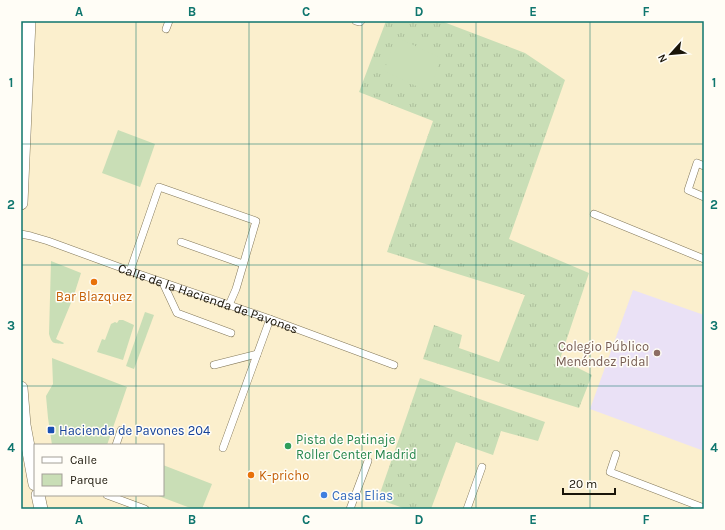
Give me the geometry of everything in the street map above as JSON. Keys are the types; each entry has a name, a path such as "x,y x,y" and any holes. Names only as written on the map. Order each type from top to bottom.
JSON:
{"street":[{"path":"21,203 25,54 30,21"},
{"path":"21,388 24,425 34,479"},
{"path":"38,496 41,509"}],"lane":[{"path":"166,29 169,21"},
{"path":"356,21 360,21"},
{"path":"704,166 697,163 688,190 704,197"},
{"path":"130,271 159,187 256,221 229,305"},
{"path":"594,214 704,259"},
{"name":"Calle de la Hacienda de Pavones","path":"21,234 48,241 394,365"},
{"path":"181,242 243,264"},
{"path":"163,283 178,313 232,333"},
{"path":"223,448 270,320"},
{"path":"214,365 257,354"},
{"path":"116,444 121,430"},
{"path":"616,454 610,472 704,508"},
{"path":"350,509 368,461"},
{"path":"467,509 482,467"},
{"path":"110,496 145,509"}],"shaded area":[{"name":"Colegio Público Menéndez Pidal","path":"633,290 704,315 704,451 590,409"}],"green space":[{"path":"386,21 441,21 525,53 565,80 509,239 589,273 560,359 592,375 579,408 423,359 434,325 462,335 459,348 499,362 525,295 387,252 433,121 359,92"},
{"path":"396,37 441,58 429,92 384,71"},
{"path":"118,130 155,144 140,187 102,173"},
{"path":"51,261 81,273 73,298 56,339 64,343 63,344 53,342 49,334"},
{"path":"145,312 154,315 134,369 126,366"},
{"path":"119,320 123,320 134,325 123,360 97,352 102,339 105,340 111,324 115,322 117,323"},
{"path":"52,358 127,387 107,444 52,444 46,396 53,384"},
{"path":"420,378 545,422 538,441 501,431 493,455 456,442 431,509 406,509 378,499"},
{"path":"164,465 212,484 202,509 193,509 159,496 164,496"}],"place":[{"name":"Bar Blazquez","path":"94,282"},
{"name":"Colegio Público Menéndez Pidal","path":"657,353"},
{"name":"Hacienda de Pavones 204","path":"51,430"},
{"name":"Pista de Patinaje Roller Center Madrid","path":"288,446"},
{"name":"K-pricho","path":"251,475"},
{"name":"Casa Elias","path":"324,495"}]}
